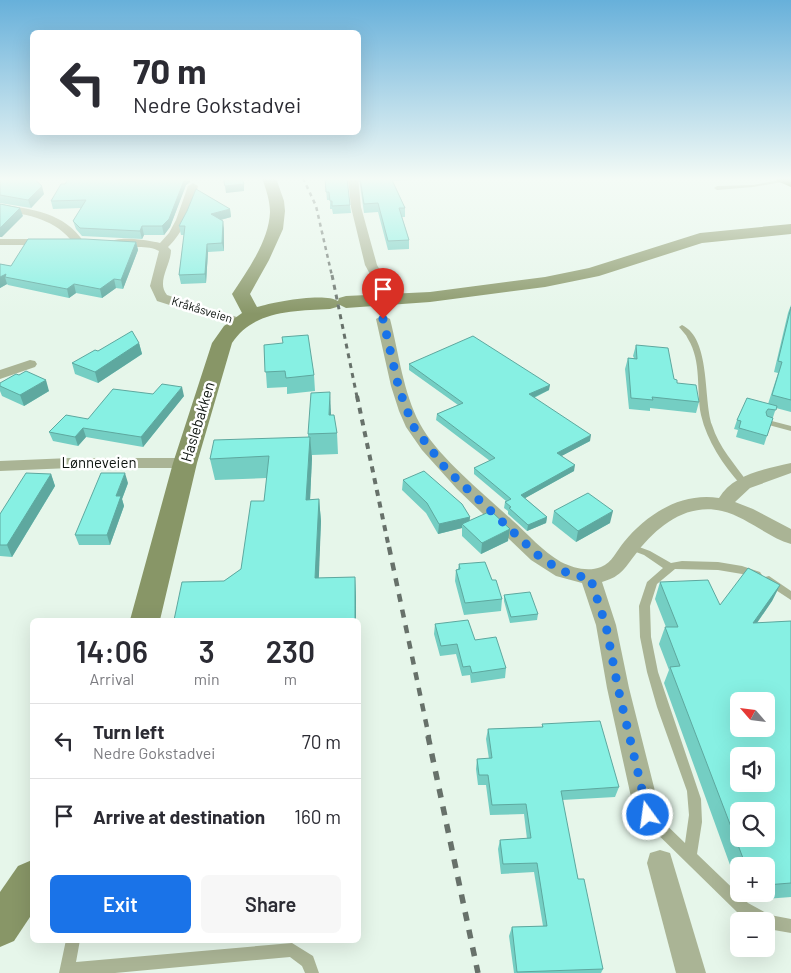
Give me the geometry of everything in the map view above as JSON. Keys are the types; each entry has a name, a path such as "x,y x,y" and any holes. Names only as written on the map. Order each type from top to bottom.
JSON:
{"main road":[{"path":"277,223 272,241 241,294 245,318 275,308 488,291 545,282 593,272 700,238 791,229"},
{"path":"253,276 257,291 275,308"},
{"name":"Haslebakken","path":"146,618 185,463 222,343 227,332 245,318"},
{"path":"0,927 30,883"}],"street":[{"path":"0,242 73,242 68,228 60,223"},
{"path":"106,243 150,244 162,247 170,240 178,223"},
{"path":"360,223 371,266 375,273 389,284 401,299"},
{"name":"Kråkåsveien","path":"162,247 165,250 166,256 155,285 156,292 162,298 181,305 245,318"},
{"path":"383,319 399,389 413,426 446,469 541,558 561,570 575,576 590,577 606,573 617,567 630,547 652,524 670,510 696,503 724,505 754,515 791,537"},
{"path":"0,375 30,364"},
{"name":"Lønneveien","path":"0,481 6,466 70,463 185,463"},
{"path":"724,505 727,497 744,483 791,468"},
{"path":"590,577 606,626 618,688 648,815"},
{"path":"660,863 692,973"}],"lane":[{"path":"682,327 689,335 699,354 702,366 702,399 708,424 718,448 733,471 744,483"},
{"path":"768,422 791,429"},
{"path":"630,547 647,553 670,567"},
{"path":"690,854 696,820 694,792 650,666 645,639 644,606 650,588 658,575 670,567 700,565 743,570 768,579 791,596"},
{"path":"648,815 690,854 714,882 743,908 768,922 791,926"},
{"path":"72,943 66,972 292,950 308,961 312,973"}],"building":[{"path":"75,223 165,223 162,226 142,226 140,231 80,228"},
{"path":"180,223 223,223 222,243 207,244 205,274 179,275 185,226 179,226"},
{"path":"383,223 404,223 409,240 388,241"},
{"path":"28,239 85,239 136,242 121,280 114,279 100,289 74,284 67,289 5,277 6,274 0,277 0,264 11,266"},
{"path":"791,307 791,400 772,395 782,362 778,361"},
{"path":"132,331 139,343 95,372 72,363 95,350 98,351"},
{"path":"308,335 314,375 286,378 285,371 265,372 264,345 283,343 282,337"},
{"path":"473,336 550,385 529,394 591,435 557,453 575,465 521,495 547,517 528,525 505,502 511,499 474,468 495,458 437,414 463,403 409,364"},
{"path":"636,345 668,348 674,379 677,380 677,383 696,385 699,402 652,397 653,400 631,398 628,358 637,359"},
{"path":"26,371 46,380 20,395 0,386 0,383"},
{"path":"162,384 182,387 141,437 83,428 75,437 49,432 66,415 88,419 113,389 153,394"},
{"path":"330,392 329,415 334,415 337,433 308,434 311,393"},
{"path":"747,398 777,406 776,410 768,409 766,412 767,416 773,418 767,436 739,428 741,421 737,420"},
{"path":"310,437 306,500 319,499 315,578 355,577 355,618 174,618 182,582 224,581 241,569 251,501 264,501 269,456 210,459 214,440"},
{"path":"424,471 462,504 470,517 439,524 427,503 403,480"},
{"path":"26,473 51,474 7,545 0,545 0,514"},
{"path":"101,473 125,473 116,496 121,496 107,535 75,535"},
{"path":"588,493 613,511 578,531 554,511"},
{"path":"491,511 510,529 482,543 462,524"},
{"path":"485,562 492,580 496,580 502,599 465,603 456,570 460,569 459,564"},
{"path":"748,568 780,585 753,623 791,621 791,883 775,884 775,857 743,857 739,847 775,847 775,802 730,802 730,824 670,667 680,666 665,627 678,627 660,582 708,580 720,605"},
{"path":"530,592 538,614 511,617 504,595"},
{"path":"468,620 475,640 496,637 506,668 472,673 470,666 463,667 457,644 441,646 435,624"},
{"path":"600,721 619,787 561,791 578,879 584,879 603,969 517,972 512,927 547,926 537,863 503,864 500,840 531,838 526,804 492,805 488,775 479,775 477,759 492,758 488,729 543,727 542,724"}],"railway":[{"path":"320,223 332,276"},
{"path":"332,275 357,397"},
{"path":"357,396 389,548"},
{"path":"389,547 429,737"},
{"path":"428,736 478,973"}],"route":[{"path":"383,319 399,389 413,426 446,469 541,558 575,576 590,577 606,626 618,688 648,815"}]}
